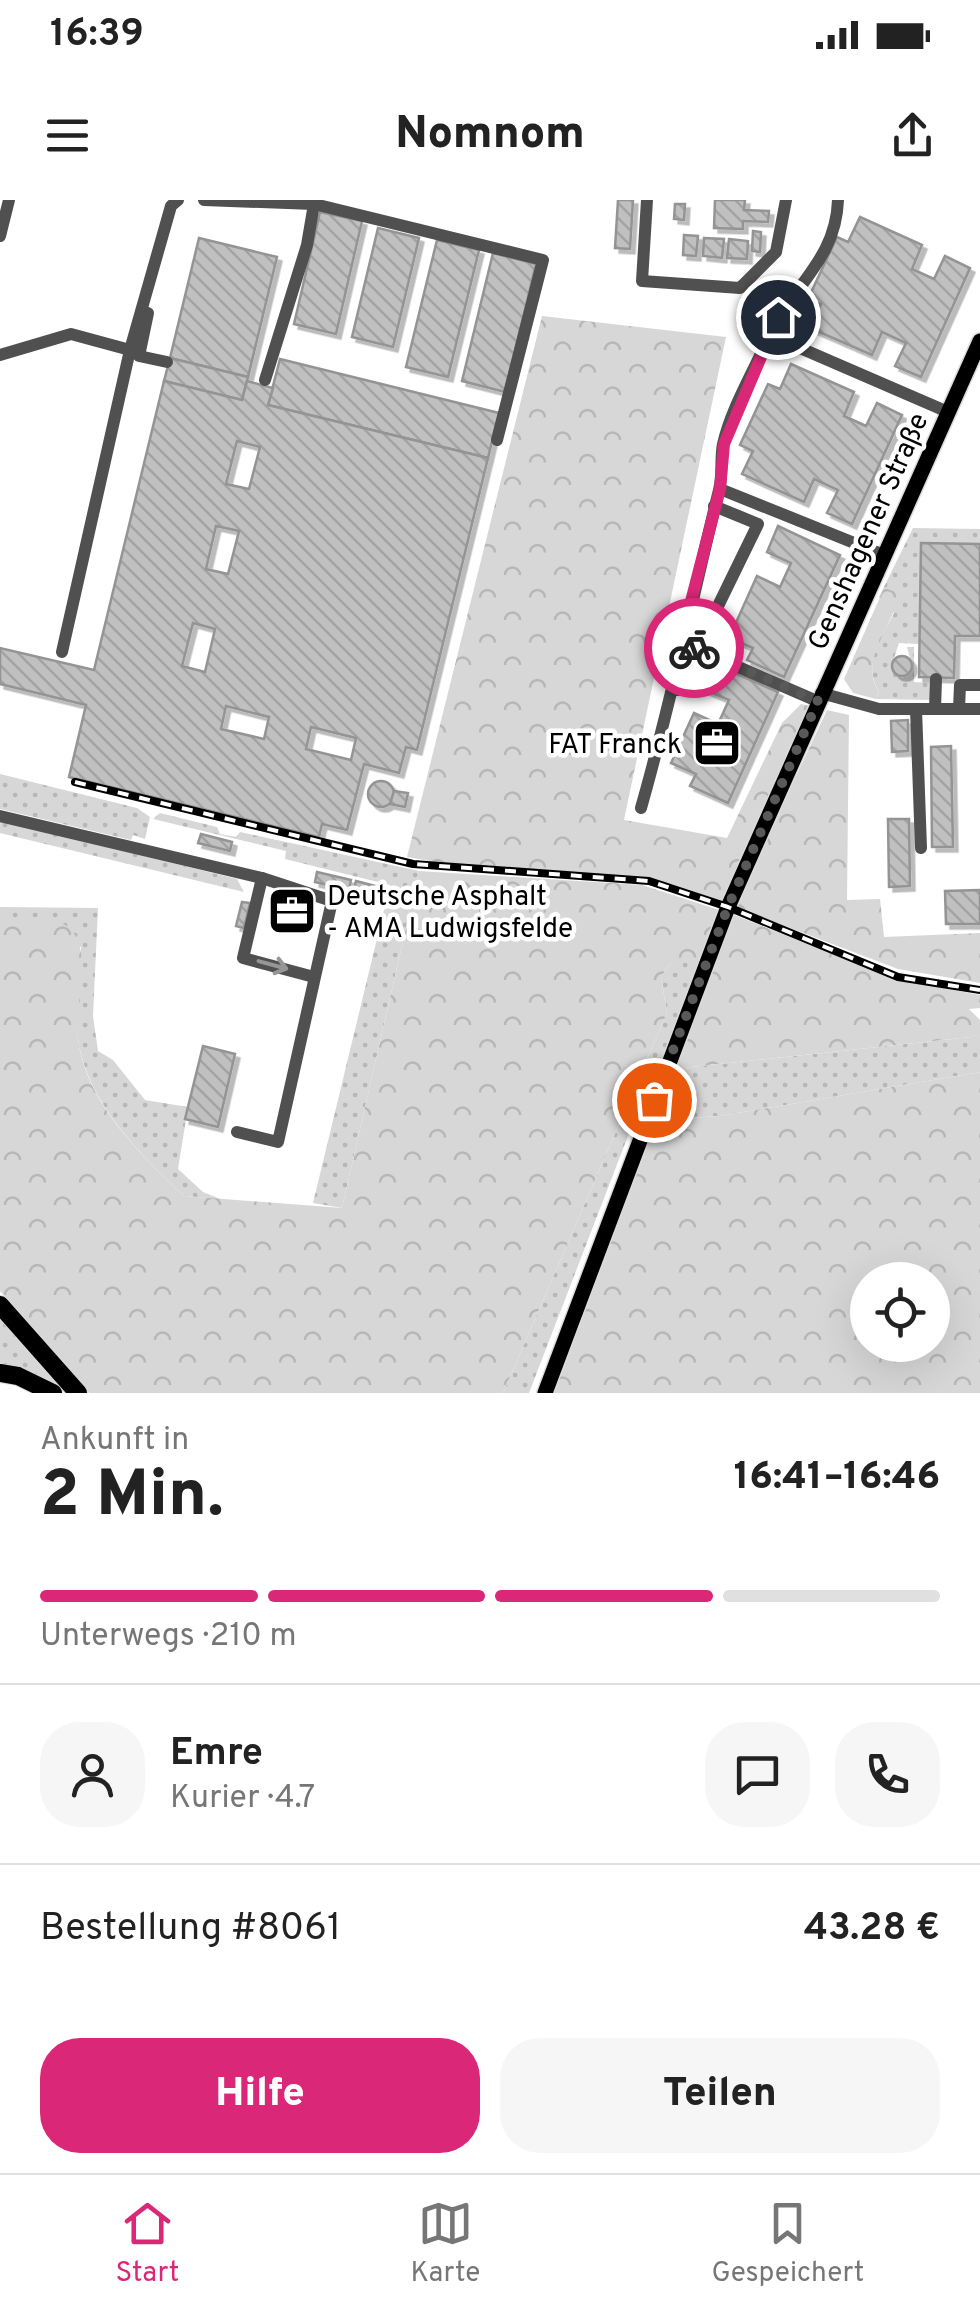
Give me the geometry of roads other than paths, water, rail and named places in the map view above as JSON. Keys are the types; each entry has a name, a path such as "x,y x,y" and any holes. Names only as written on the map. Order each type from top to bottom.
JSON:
{"highway":[{"path":"0,1305 78,1393"},
{"path":"0,1373 18,1376 53,1393"}],"main road":[{"name":"Genshagener Straße","path":"544,1393 728,907 799,741 978,351"}],"street":[{"path":"0,236 8,200"},
{"path":"62,652 130,350 171,206 178,200"},
{"path":"204,200 314,204 544,260 497,440"},
{"path":"647,200 642,281 740,288 776,252 786,200"},
{"path":"641,808 672,701 680,644 720,489 724,444 788,299 820,263 837,228 838,200"},
{"path":"265,380 314,204"},
{"path":"148,286 149,309 139,356 167,362"},
{"path":"0,355 71,334 130,350"},
{"path":"770,335 948,412"},
{"path":"720,489 884,555"},
{"path":"672,701 758,524 714,506"},
{"path":"680,644 820,697 879,709 980,709"},
{"path":"935,709 936,679"},
{"path":"960,709 960,684 980,684"},
{"path":"916,709 922,848"},
{"path":"0,816 262,878 332,902 278,1142 237,1132"},
{"path":"262,878 243,958 314,976"}],"railway":[{"path":"75,782 413,864 649,881 728,907 898,977 980,990"}],"place":[{"name":"FAT Franck","path":"717,743"},
{"name":"Deutsche Asphalt - AMA Ludwigsfelde","path":"292,911"}]}
